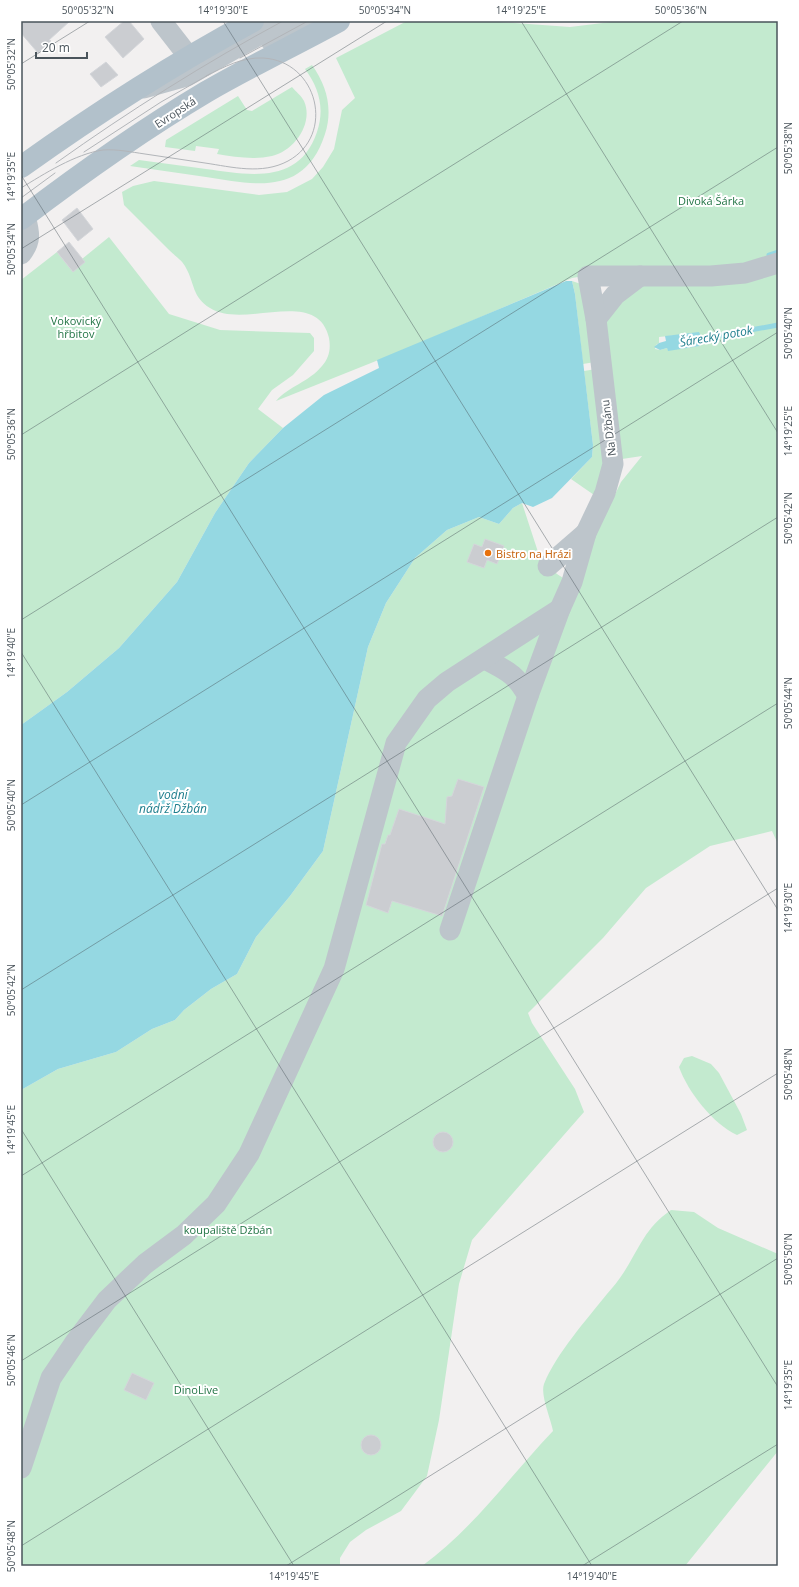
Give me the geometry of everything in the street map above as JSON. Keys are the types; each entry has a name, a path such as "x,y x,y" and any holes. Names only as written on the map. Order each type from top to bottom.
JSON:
{"main road":[{"path":"21,167 190,56 253,21"},
{"name":"Evropská","path":"23,217 169,115 229,80 339,21"}],"street":[{"path":"161,21 190,56"},
{"path":"135,91 187,76 283,21"},
{"path":"229,80 250,52 308,21"},
{"path":"21,254 28,245 28,231 23,217"},
{"name":"Na Džbánu","path":"450,930 528,696 560,609 572,582 586,533 604,493 613,464 596,319 588,276 710,276 745,273 778,263"},
{"path":"596,319 615,295 640,276"},
{"name":"Na Džbánu","path":"548,566 586,533"},
{"path":"21,1468 51,1378 76,1341 107,1300 145,1264 184,1235 216,1204 249,1154 334,969 396,743 427,700 447,682 485,659 560,609"},
{"path":"485,659 508,671 520,682 528,696"}],"green space":[{"name":"Divoká Šárka","path":"407,21 485,21 570,27 619,21 778,21 778,262 572,278 401,351 276,401 287,391 311,376 326,360 330,350 330,342 322,323 310,314 295,311 241,315 224,313 210,308 204,304 197,295 185,265 124,205 122,192 133,186 154,181 259,195 287,192 312,179 323,167 334,149 342,110 355,98 336,58"},
{"path":"312,65 325,89 328,107 327,125 325,134 316,154 305,168 292,177 277,182 243,182 130,166 139,160 239,173 271,173 286,169 298,161 309,149 317,132 320,115 319,99 314,83 305,69"},
{"path":"292,87 304,101 306,118 300,135 288,148 280,153 258,158 244,158 217,154 219,149 196,146 195,151 165,147 166,140 238,96 247,110 252,111"},
{"name":"Vokovický hřbitov","path":"109,237 169,314 220,330 310,333 314,338 314,351 293,375 272,390 258,409 283,428 249,463 215,513 177,582 119,648 67,692 21,725 21,280 57,252 73,272 82,259"},
{"name":"koupaliště Džbán","path":"778,270 778,844 772,831 710,846 646,888 603,938 528,1013 532,1023 575,1089 584,1112 472,1240 459,1284 439,1420 427,1476 401,1511 366,1530 350,1542 340,1558 340,1566 21,1566 21,1090 58,1069 116,1052 152,1029 175,1020 184,1010 211,989 237,974 256,937 290,896 323,851 368,647 386,603 415,558 447,530 479,517 499,524 513,508 522,503 539,555 554,572 566,580 586,554 621,482 642,456 622,459 603,326 633,286","holes":["699,333 700,346 668,350 667,348 660,350 655,349 656,345 659,343 659,337"]},
{"path":"572,281 584,285 595,362 583,364 575,294"},
{"path":"596,369 608,459 597,497 571,479 592,457 593,445 584,371"},
{"path":"692,1056 711,1064 719,1073 741,1114 747,1130 737,1135 728,1130 710,1115 695,1097 688,1087 679,1067 684,1058"},
{"path":"671,1210 694,1212 718,1228 778,1254 778,1451 685,1566 422,1566 458,1536 475,1519 553,1431 543,1394 544,1384 549,1373 572,1337 620,1278 649,1231"}],"water":[{"name":"vodní nádrž Džbán","path":"566,281 572,281 575,294 593,445 592,457 552,498 533,507 522,503 513,508 499,524 479,517 447,530 415,558 386,603 368,647 323,851 290,896 256,937 237,974 211,989 184,1010 175,1020 152,1029 116,1052 58,1069 21,1090 21,725 67,692 119,648 177,582 215,513 249,463 283,428 324,395 379,368 377,360"},
{"path":"699,332 703,343 700,344 700,346 668,351 667,348 660,350 654,347 659,343 666,341 665,336"}],"building":[{"path":"21,21 70,21 49,40 51,41 38,53 21,33"},
{"path":"124,21 129,21 144,39 123,58 105,37"},
{"path":"106,62 118,75 101,87 90,74"},
{"path":"77,208 93,229 78,241 62,220"},
{"path":"69,242 85,262 73,272 57,252"},
{"path":"485,539 504,546 497,564 487,560 484,568 467,562 474,544 482,547"},
{"path":"458,779 484,787 442,916 392,901 388,913 366,905 382,844 385,844 388,835 390,835 399,809 445,824 447,797 452,796"},
{"path":"443,1132 450,1135 453,1142 450,1149 443,1152 436,1149 433,1142 436,1135"},
{"path":"132,1373 154,1383 146,1400 124,1390"},
{"path":"371,1435 378,1438 381,1445 378,1452 371,1455 364,1452 361,1445 364,1438"}],"waterway":[{"path":"769,255 778,252"},
{"name":"Šárecký potok","path":"696,340 778,325"}],"tram line":[{"path":"56,163 168,88 283,21"},
{"path":"240,58 308,21"},
{"path":"21,188 71,160 92,152 103,150 124,151 236,168 257,169 268,168 288,161 303,149 312,134 316,118 314,101 308,85 297,72 282,62 255,58 233,63 206,76"},
{"path":"84,152 161,102 210,74"},
{"path":"21,198 55,173"}],"place":[{"name":"Bistro na Hrázi","path":"488,553"}],"park label":[{"name":"DinoLive","path":"196,1389"}]}
